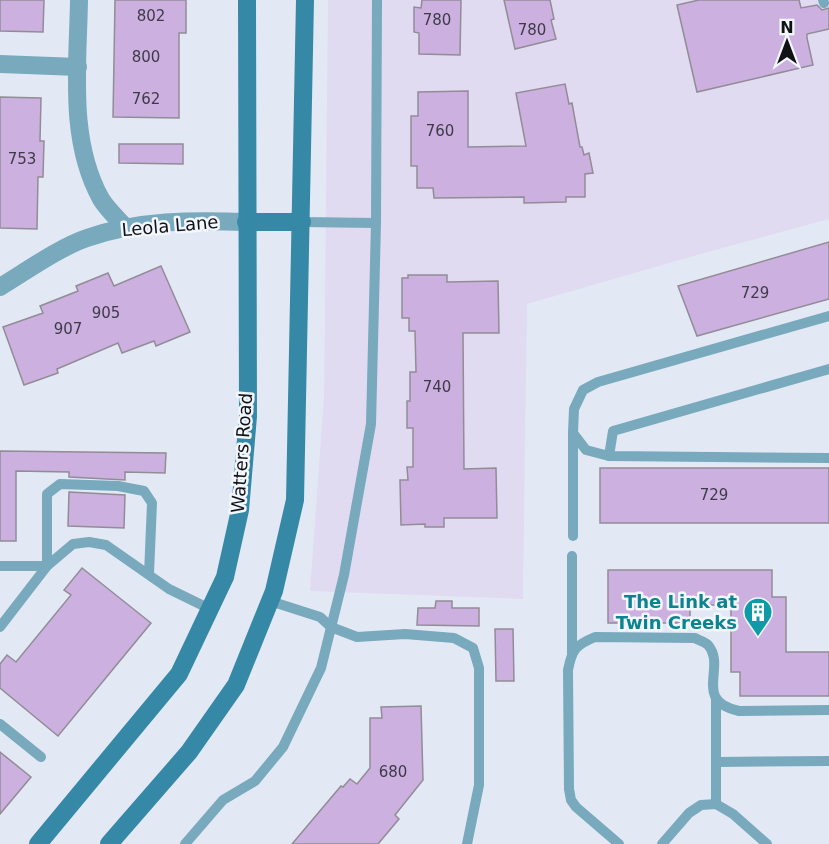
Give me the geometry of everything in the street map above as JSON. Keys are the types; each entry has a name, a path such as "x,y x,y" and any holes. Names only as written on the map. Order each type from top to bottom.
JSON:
{"main road":[{"name":"Watters Road","path":"38,844 180,674 225,577 240,510 248,416 247,0"},
{"path":"109,844 189,752 236,685 270,601 285,549 295,500 305,0"},
{"path":"246,222 302,222"}],"street":[{"path":"79,0 78,67 81,139 89,174 103,201 125,227"},
{"path":"0,64 78,67"},
{"name":"Leola Lane","path":"0,287 86,238 125,227 203,221 246,222"}],"lane":[{"path":"185,844 223,800 255,781 282,747 321,668 344,575 371,424 376,223 377,0"},
{"path":"302,222 376,223"},
{"path":"573,536 574,409 583,390 598,382 829,316"},
{"path":"609,456 613,431 829,369"},
{"path":"573,433 586,450 609,456 829,458"},
{"path":"47,566 47,494 60,484 118,486 144,491 152,502 149,574"},
{"path":"0,627 47,566 73,544 89,542 106,545 169,589 210,609"},
{"path":"572,556 572,653 568,670 569,789 571,800 576,807 619,844"},
{"path":"0,566 47,566"},
{"path":"270,601 320,617 331,627 357,637 405,634 454,638 472,648 479,669 480,785 467,844"},
{"path":"572,653 581,643 595,638 695,638 708,645 713,658 713,687 717,700 716,804"},
{"path":"717,700 726,708 740,711 829,710"},
{"path":"0,724 41,757"},
{"path":"716,762 829,761"},
{"path":"662,844 689,813 701,805 716,804 733,814 767,844"}],"shaded area":[{"path":"328,0 829,0 829,219 527,304 523,599 310,591 324,397"}],"building":[{"path":"0,0 44,0 43,32 0,31"},
{"path":"115,0 186,0 186,33 179,33 179,118 113,117"},
{"path":"422,0 461,0 460,55 419,54 419,33 414,32 414,7 421,8"},
{"path":"504,0 550,0 554,19 551,20 556,39 515,49"},
{"path":"699,0 799,0 801,8 817,5 822,10 829,8 829,29 807,34 813,65 697,92 677,5"},
{"path":"565,84 569,104 572,103 580,147 584,155 589,153 593,173 585,174 585,197 566,197 566,202 524,203 524,197 434,198 433,188 417,188 417,166 411,166 411,116 418,116 418,92 468,91 468,147 526,146 516,93"},
{"path":"0,97 41,98 40,141 44,141 43,177 38,177 37,229 0,228"},
{"path":"119,144 183,144 183,164 119,163"},
{"path":"829,242 829,299 697,336 678,286"},
{"path":"161,266 190,332 156,346 154,341 122,353 118,343 57,369 58,373 24,385 3,327 43,313 40,306 78,291 76,286 108,273 114,286"},
{"path":"408,275 447,275 447,282 498,281 499,333 463,333 464,469 496,468 497,518 444,518 444,527 425,527 425,524 401,525 400,480 408,480 407,467 413,467 413,428 407,428 407,401 410,401 410,372 416,372 415,331 409,331 409,318 402,318 402,278 408,278"},
{"path":"0,451 166,453 165,473 125,472 125,480 69,477 69,472 16,471 16,541 0,541"},
{"path":"600,468 829,468 829,523 600,523"},
{"path":"69,492 125,495 124,528 68,526"},
{"path":"82,568 151,623 58,736 0,688 0,664 7,655 16,662 71,595 64,590"},
{"name":"The Link at Twin Creeks","path":"608,570 772,570 772,597 786,597 786,652 829,652 829,696 740,696 740,672 731,672 731,605 690,605 690,623 608,623"},
{"path":"436,601 452,601 452,608 479,608 479,626 417,625 418,608 435,608"},
{"path":"495,629 513,629 514,681 496,681"},
{"path":"421,706 423,780 395,815 399,819 378,844 292,844 341,786 343,787 350,779 357,784 370,768 370,718 382,718 381,707"},
{"path":"0,752 31,777 0,814"}],"place":[{"name":"The Link at Twin Creeks","path":"758,638"}]}
